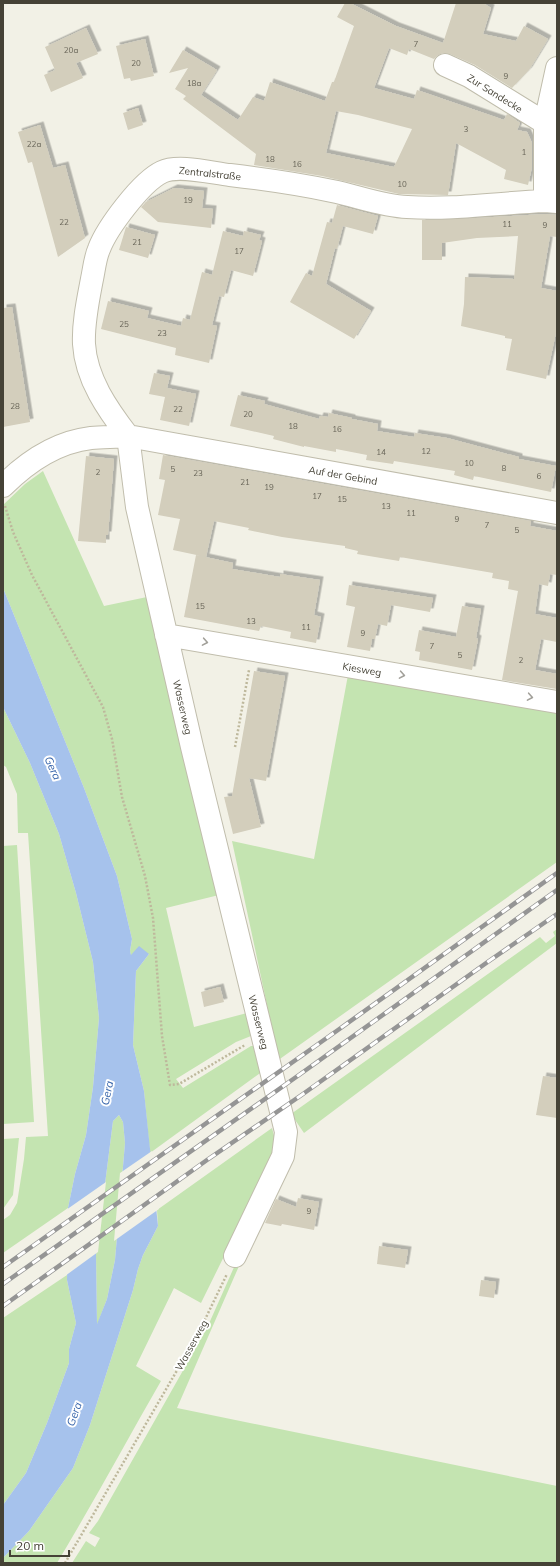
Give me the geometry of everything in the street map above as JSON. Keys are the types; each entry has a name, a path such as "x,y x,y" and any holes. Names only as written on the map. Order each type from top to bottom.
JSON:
{"street":[{"name":"Zur Sandecke","path":"444,65 475,79 545,123"},
{"path":"551,201 545,123 557,68"},
{"name":"Zentralstraße","path":"128,436 100,394 89,371 84,344 86,309 98,250 125,207 150,179 162,172 176,169 194,171 333,191 395,210 405,207 445,207 551,201"},
{"name":"Auf der Gebind","path":"3,488 36,458 60,446 90,438 128,436 557,513"},
{"name":"Wasserweg","path":"128,436 137,507 166,635 286,1132 285,1149 279,1166 235,1256"},
{"name":"Kiesweg","path":"166,635 557,702"}],"path":[{"path":"3,488 6,508 13,532 32,575 103,707 112,739 122,796 145,876 153,918 162,1036 170,1085 179,1084 249,1042 264,1039"},
{"path":"235,748 252,650"},
{"name":"Wasserweg","path":"65,1563 197,1336 235,1256"}],"green space":[{"path":"43,471 104,606 147,597 219,895 166,908 194,1027 247,1013 251,1036 236,1042 176,1079 183,1088 251,1046 255,1046 263,1071 150,1153 144,1091 133,1045 136,971 149,954 131,956 130,951 132,939 117,876 84,788 3,588 3,505 25,484"},
{"path":"348,675 557,711 557,862 277,1061 267,1005 232,841 314,859"},
{"path":"3,707 30,763 59,834 76,893 93,962 99,1018 93,1087 86,1135 75,1174 68,1208 3,1253 3,1220 10,1215 17,1203 26,1137 48,1136 28,833 18,833 17,794 6,767 3,765"},
{"path":"17,845 34,1122 3,1124 3,846"},
{"path":"557,929 557,943 304,1133 291,1114 540,937 546,943 555,936 553,932"},
{"path":"119,1115 123,1122 125,1143 115,1260 107,1299 97,1325 96,1255 113,1121"},
{"path":"272,1128 277,1147 274,1155 201,1303 174,1288 136,1366 161,1381 57,1563 3,1563 3,1558 29,1531 73,1468 90,1425 133,1290 138,1269 143,1255 158,1226 157,1210"},
{"path":"19,1138 13,1195 3,1209 3,1139"},
{"path":"235,1265 239,1266 177,1408 557,1486 557,1563 72,1563 86,1541 95,1547 100,1538 89,1533 98,1521 207,1328"},
{"path":"67,1275 76,1323 69,1349 69,1363 47,1423 26,1473 3,1505 3,1318"}],"water":[{"name":"Gera","path":"3,588 84,788 117,876 132,939 130,951 131,955 139,946 149,954 136,971 133,1045 144,1091 158,1226 143,1255 138,1269 133,1290 90,1425 73,1468 29,1531 3,1558 3,1505 26,1473 47,1423 69,1363 69,1349 76,1323 67,1280 68,1208 75,1174 86,1135 93,1087 99,1018 93,962 76,893 59,834 30,763 3,707","holes":["119,1115 123,1122 125,1143 115,1260 107,1299 97,1324 96,1255 113,1121"]}],"pier":[{"path":"152,1151 159,1209 114,1241 120,1173"},
{"path":"106,1182 98,1252 65,1276 66,1210"}],"building":[{"path":"345,3 350,3 396,26 443,43 456,3 483,3 491,8 483,34 516,41 524,26 548,39 529,70 512,88 475,65 450,54 443,53 434,59 409,49 407,55 389,48 374,88 414,99 417,90 504,120 507,114 520,123 517,130 527,132 532,143 532,167 528,185 504,179 506,170 456,143 448,195 399,194 322,176 254,165 256,154 183,99 186,96 175,89 188,68 169,73 183,50 217,70 201,95 238,120 253,97 264,101 270,82 325,101 332,82 334,82 354,26 337,17","holes":["336,111 412,129 394,167 326,153"]},
{"path":"86,28 98,54 76,63 83,78 51,92 44,75 55,70 45,47"},
{"path":"145,39 154,76 131,81 130,78 124,79 116,46"},
{"path":"138,108 143,125 128,130 123,113"},
{"path":"40,125 53,168 65,165 85,238 58,257 32,162 28,163 18,132"},
{"path":"174,188 204,191 202,208 213,209 211,228 158,222 141,207 146,202"},
{"path":"337,205 378,216 373,234 343,226 337,249 335,248 326,284 371,311 354,339 290,302 306,273 312,276 327,222 332,223"},
{"path":"545,214 557,215 557,237 550,236 541,288 557,291 557,328 546,379 506,370 512,339 461,326 464,304 465,277 514,279 518,236 477,238 442,243 442,260 422,260 422,220"},
{"path":"126,227 155,235 148,258 119,250"},
{"path":"223,231 243,236 244,231 261,235 259,240 262,241 253,276 231,270 224,297 219,296 212,325 217,326 209,363 175,355 176,348 101,329 108,301 149,311 147,318 181,326 183,318 190,320 202,272 212,275"},
{"path":"12,307 30,422 3,427 3,308"},
{"path":"154,373 170,376 167,388 196,394 189,426 160,420 165,397 149,394"},
{"path":"238,395 265,401 264,404 319,419 320,416 328,417 329,413 378,424 377,431 414,437 415,433 447,438 519,457 519,459 556,466 551,492 474,476 473,480 454,475 455,471 394,461 393,464 366,460 367,455 336,449 336,452 304,447 273,439 274,436 230,426"},
{"path":"163,455 531,521 530,526 557,531 557,575 550,574 548,586 539,584 535,614 557,618 557,642 541,639 535,670 557,674 557,689 502,680 518,591 508,589 509,581 492,578 493,573 400,557 399,561 357,554 358,551 345,548 345,546 282,537 248,530 249,528 214,521 206,557 173,550 180,519 158,515 165,480 159,479"},
{"path":"86,456 114,459 108,535 106,535 106,543 78,541"},
{"path":"196,555 233,563 232,569 280,577 280,574 320,580 314,615 321,617 316,643 290,638 291,632 261,626 259,631 184,617"},
{"path":"349,585 433,598 430,612 391,605 387,626 378,624 375,639 372,639 370,651 347,647 355,607 346,605"},
{"path":"462,606 481,609 476,638 478,639 472,670 419,660 420,652 415,651 419,630 456,637"},
{"path":"254,671 285,676 266,781 249,778 261,827 233,834 224,797 232,796"},
{"path":"220,987 224,1002 204,1007 201,992"},
{"path":"543,1076 557,1078 557,1118 536,1115"},
{"path":"298,1198 319,1202 314,1230 282,1224 281,1226 265,1223 276,1199 296,1207"},
{"path":"379,1246 408,1250 405,1268 377,1264"},
{"path":"481,1280 496,1282 494,1298 479,1296"}],"railway":[{"path":"3,1267 557,873"},
{"path":"3,1284 299,1075 557,890"},
{"path":"3,1306 207,1160 303,1094 557,914"}]}
